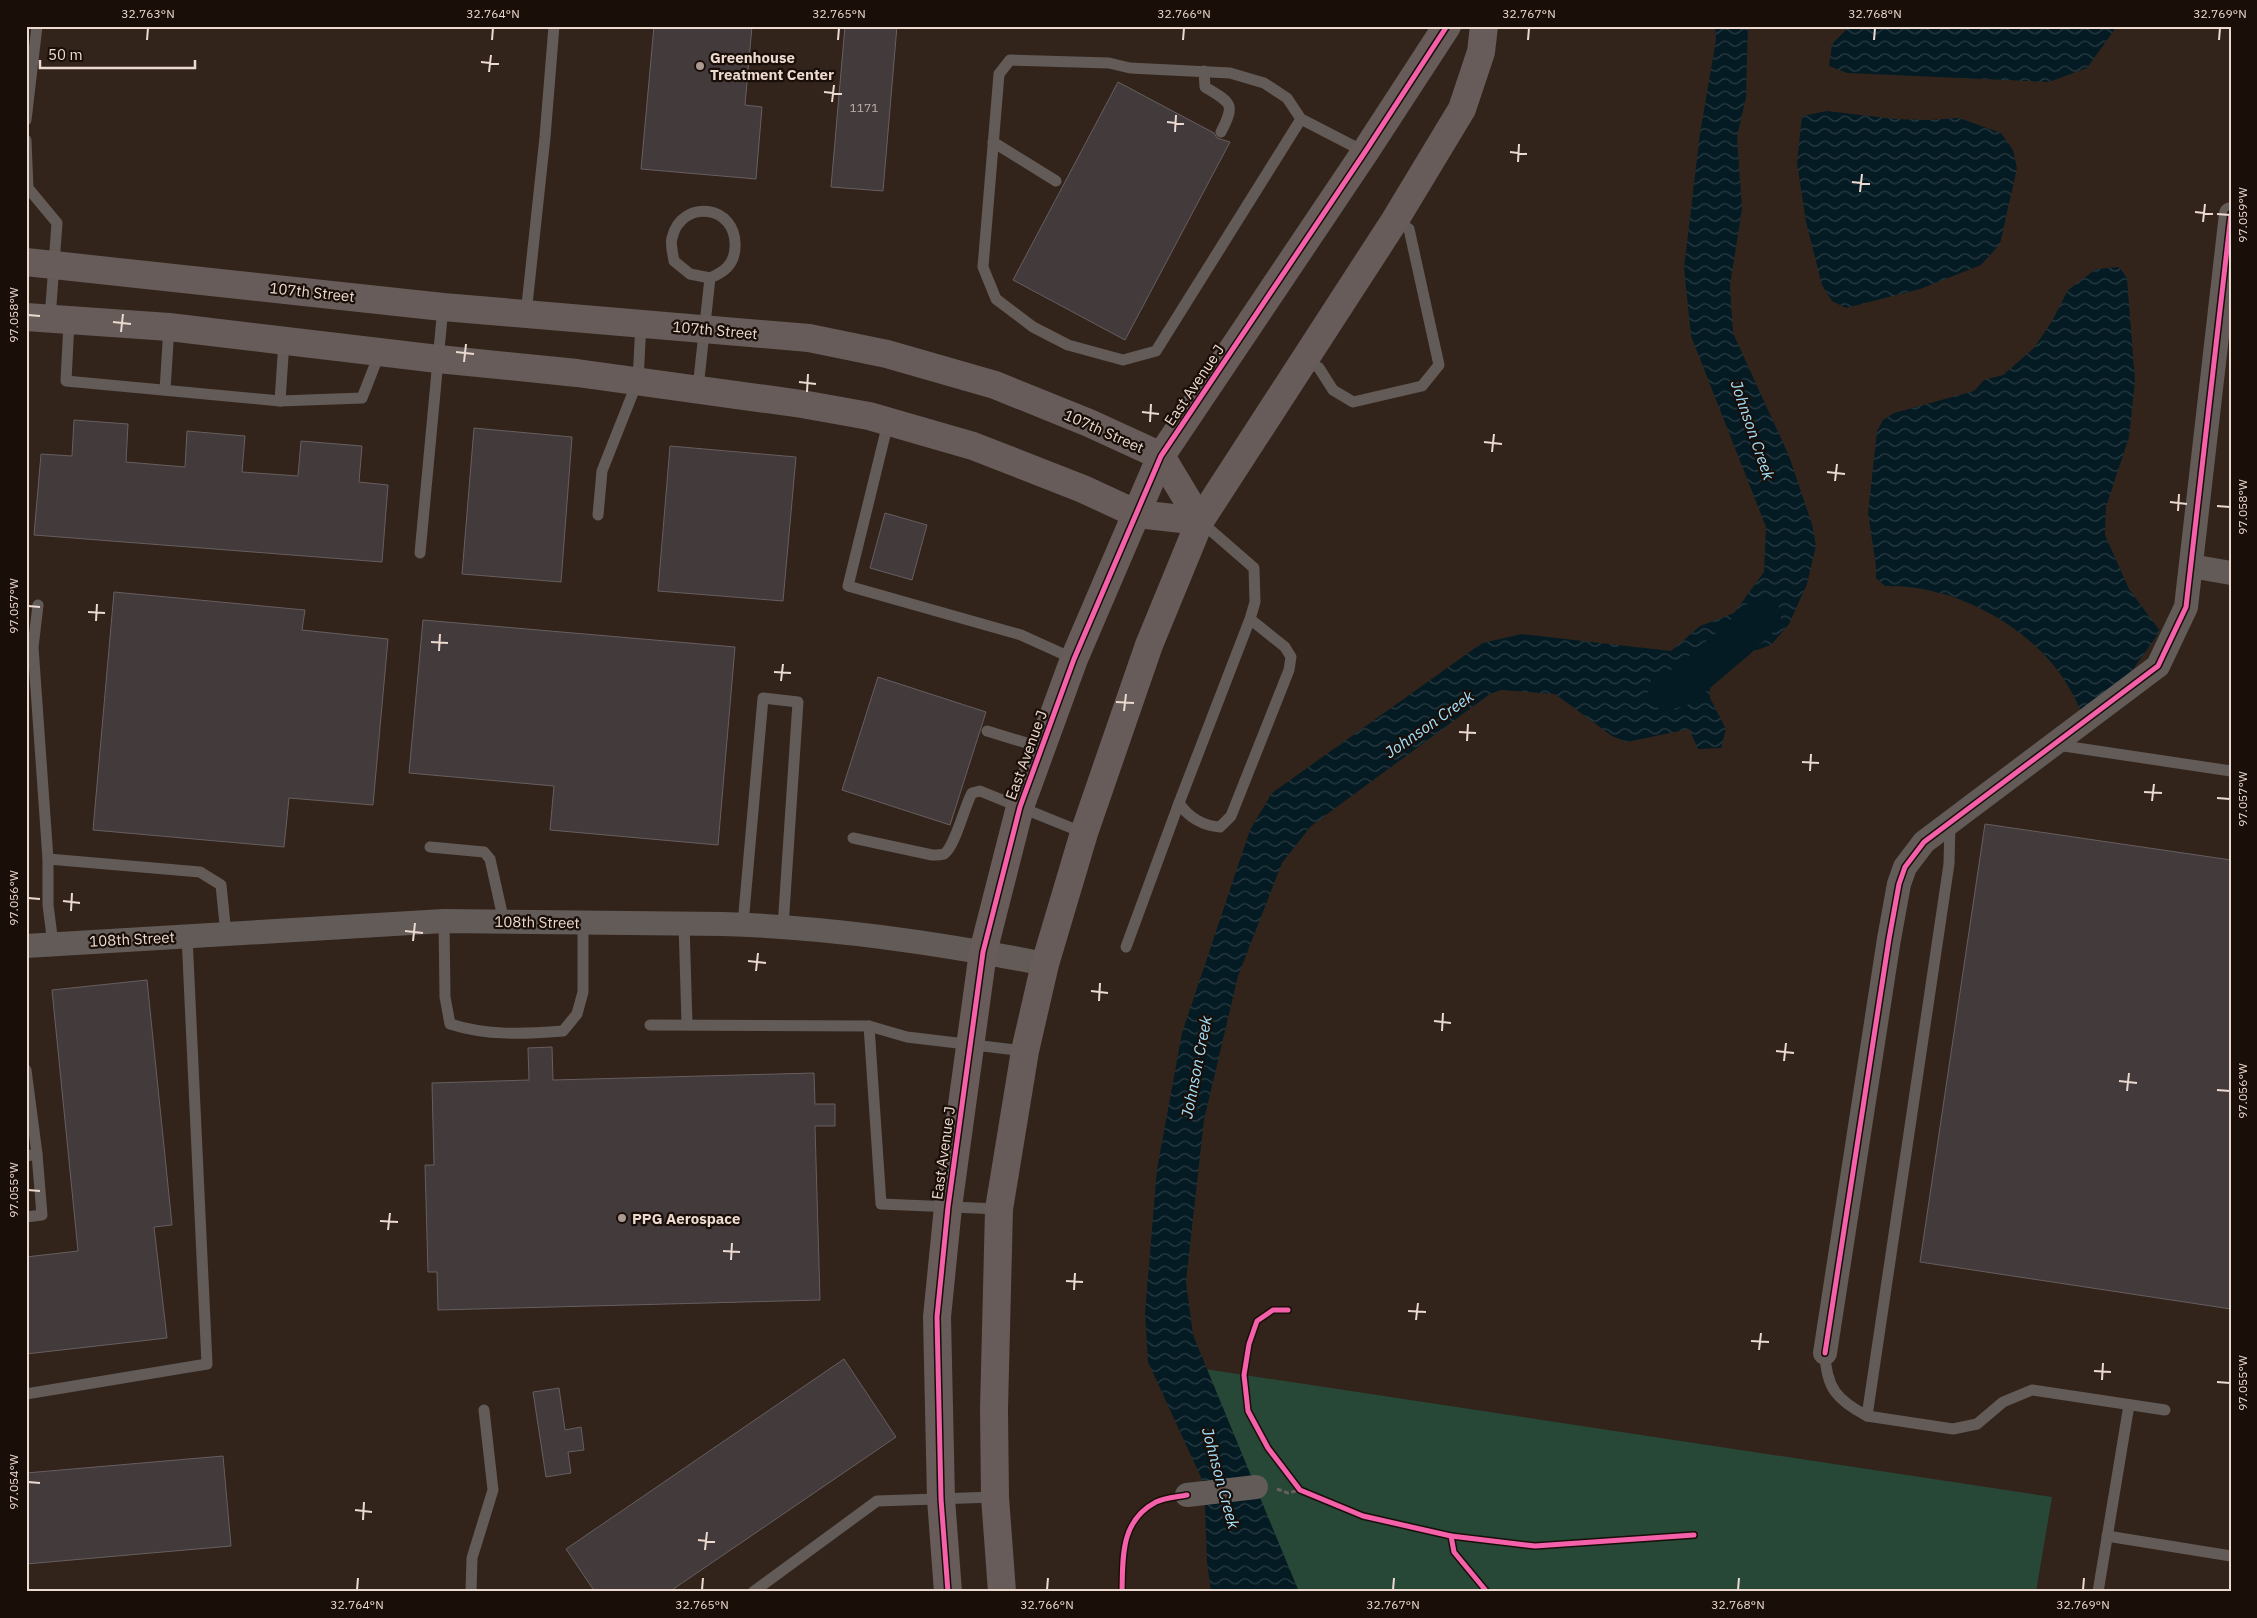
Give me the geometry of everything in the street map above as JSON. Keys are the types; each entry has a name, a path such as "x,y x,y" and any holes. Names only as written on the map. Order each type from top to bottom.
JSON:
{"street":[{"name":"East Avenue J","path":"948,1592 941,1499 937,1317 948,1207 983,952 1020,807 1074,659 1161,456 1366,152 1447,26"},
{"path":"1002,1592 995,1497 995,1321 1000,1209 1025,1051 1045,964 1084,833 1149,645 1200,521 1395,220 1462,109 1481,52 1484,26"},
{"path":"1825,1353 1899,884 1904,867 1924,842 2158,666 2186,607 2231,214"},
{"name":"107th Street","path":"26,262 443,307 809,338 887,354 995,386 1089,423 1161,456 1200,521"},
{"path":"48,319 169,327 438,359 638,380 850,413 973,446 1082,489 1137,514 1200,521"},
{"path":"2191,566 2231,573"},
{"name":"108th Street","path":"26,946 444,921 743,924 903,940 1045,964"},
{"path":"1186,1495 1256,1487"}],"lane":[{"path":"26,120 37,26"},
{"path":"526,314 545,137 554,26"},
{"path":"1301,119 1156,351 1123,360 1068,345 1033,327 996,299 983,266 999,74 1010,60 1109,63 1130,68 1230,73 1264,82 1287,98 1301,119 1366,152"},
{"path":"1204,71 1205,87 1225,99 1229,105 1230,114 1221,132"},
{"path":"26,140 28,188 57,224 48,319 66,381 280,400 362,398 380,351"},
{"path":"993,142 1056,181"},
{"path":"714,211 729,222 736,236 735,256 726,271 710,278 690,274 674,261 671,238 680,220 698,212 714,211"},
{"path":"1305,359 1319,368 1333,390 1353,402 1422,386 1439,364 1409,229 1395,220"},
{"path":"698,388 710,278"},
{"path":"420,553 443,307"},
{"path":"598,515 602,471 638,380 642,323"},
{"path":"165,390 169,327"},
{"path":"280,400 284,341"},
{"path":"888,422 848,586 1021,635 1074,659"},
{"path":"1126,947 1255,602 1254,568 1200,521"},
{"path":"38,605 33,647 48,859 48,905 53,944"},
{"path":"1179,803 1186,814 1209,826 1220,827 1231,816 1289,670 1291,657 1285,647 1250,619"},
{"path":"743,924 763,698 798,702 784,927"},
{"path":"987,731 1043,748"},
{"path":"2056,744 2231,771"},
{"path":"853,838 932,855 943,854 950,847 965,806 972,794 980,791 1084,833"},
{"path":"1867,1416 1949,864 1950,823"},
{"path":"430,847 484,852 490,859 504,922"},
{"path":"48,859 200,872 221,885 226,934"},
{"path":"444,921 445,997 450,1024 474,1032 527,1034 563,1031 576,1014 583,992 583,922"},
{"path":"684,923 687,1024"},
{"path":"26,1394 207,1364 187,936"},
{"path":"650,1025 869,1026 907,1037 1025,1051"},
{"path":"869,1026 881,1204 1000,1209"},
{"path":"26,1070 31,1155 42,1215 26,1217"},
{"path":"1825,1353 1825,1370 1834,1392 1846,1404 1867,1416 1953,1429 1977,1424 2003,1402 2032,1390 2165,1410"},
{"path":"2098,1592 2129,1405"},
{"path":"471,1592 472,1558 494,1490 484,1410"},
{"path":"753,1592 877,1501 995,1497"},
{"path":"2107,1536 2231,1556"}],"path":[{"path":"1295,1483 1300,1490 1306,1492"}],"green space":[{"path":"1205,1369 2052,1497 2036,1592 1299,1592"}],"water":[{"path":"1715,26 1748,26 1746,97 1737,137 1742,209 1730,285 1733,333 1789,456 1812,524 1816,546 1807,584 1789,624 1771,645 1757,650 1733,652 1713,647 1709,655 1710,698 1726,729 1721,748 1698,749 1689,729 1627,742 1612,736 1555,694 1501,690 1490,694 1311,826 1282,863 1238,976 1204,1120 1186,1282 1193,1335 1299,1592 1211,1592 1207,1562 1204,1484 1148,1362 1145,1313 1157,1169 1182,1033 1250,830 1272,793 1482,643 1522,634 1671,651 1700,626 1734,613 1764,572 1766,527 1691,336 1684,268 1700,133 1716,40"},
{"path":"1850,26 2117,26 2087,68 2049,82 1847,73 1829,66 1832,44"},
{"path":"1827,111 1895,119 1928,120 1959,118 2001,133 2013,150 2017,168 2000,244 1981,265 1920,289 1846,308 1832,301 1822,285 1806,222 1797,163 1802,116"},
{"path":"2119,267 2127,278 2135,381 2129,437 2106,507 2105,535 2129,589 2160,631 2127,678 2081,712 2068,685 2050,661 2028,639 2002,620 1974,605 1945,594 1915,588 1885,586 1876,578 1868,513 1877,431 1883,420 1894,413 1974,391 1984,380 2003,375 2034,348 2052,321 2068,290 2096,269"}],"building":[{"name":"Greenhouse Treatment Center","path":"654,26 752,26 745,105 762,107 756,179 641,169"},
{"name":"Greenhouse Treatment Center","path":"845,26 897,26 883,191 831,187"},
{"path":"1118,82 1214,133 1217,138 1230,142 1125,340 1013,280"},
{"path":"74,420 128,424 126,462 185,467 187,431 245,436 242,472 298,476 301,441 362,446 359,482 388,485 382,562 34,535 41,454 72,456"},
{"path":"474,428 572,437 561,582 462,574"},
{"path":"670,446 796,457 783,601 658,591"},
{"path":"885,513 927,525 912,580 870,568"},
{"path":"114,592 305,610 302,630 388,639 373,805 289,798 284,847 93,830"},
{"path":"423,620 735,647 718,845 550,830 554,786 409,773"},
{"path":"878,677 986,712 950,825 842,790"},
{"path":"1985,824 2231,860 2231,1309 1920,1262"},
{"path":"147,980 172,1225 154,1227 167,1338 26,1354 26,1257 78,1251 52,990"},
{"name":"PPG Aerospace","path":"552,1047 553,1080 814,1073 815,1104 835,1104 835,1126 815,1126 820,1300 438,1310 437,1272 428,1272 425,1165 434,1165 432,1083 529,1080 528,1048"},
{"path":"844,1359 896,1437 669,1592 595,1592 566,1549"},
{"path":"559,1388 565,1430 581,1427 584,1450 568,1452 571,1473 546,1477 533,1392"},
{"path":"223,1456 231,1546 26,1564 26,1473"}],"waterway":[{"name":"Johnson Creek","path":"1667,691 1683,686 1762,616"}],"cycle path":[{"path":"948,1592 941,1499 937,1317 948,1207 983,952 1020,807 1074,659 1161,456 1365,152 1447,26"},
{"path":"1825,1353 1889,939 1899,884 1905,867 1924,842 2158,666 2186,607 2231,214"},
{"path":"1288,1310 1273,1310 1257,1321 1249,1344 1244,1375 1248,1411 1268,1448 1300,1490 1363,1516 1451,1536 1454,1552 1487,1592"},
{"path":"1122,1592 1126,1541 1136,1519 1144,1510 1156,1502 1187,1495"},
{"path":"1451,1536 1535,1546 1694,1535"}],"place":[{"name":"Greenhouse Treatment Center","path":"700,66"},
{"name":"PPG Aerospace","path":"622,1218"}]}
